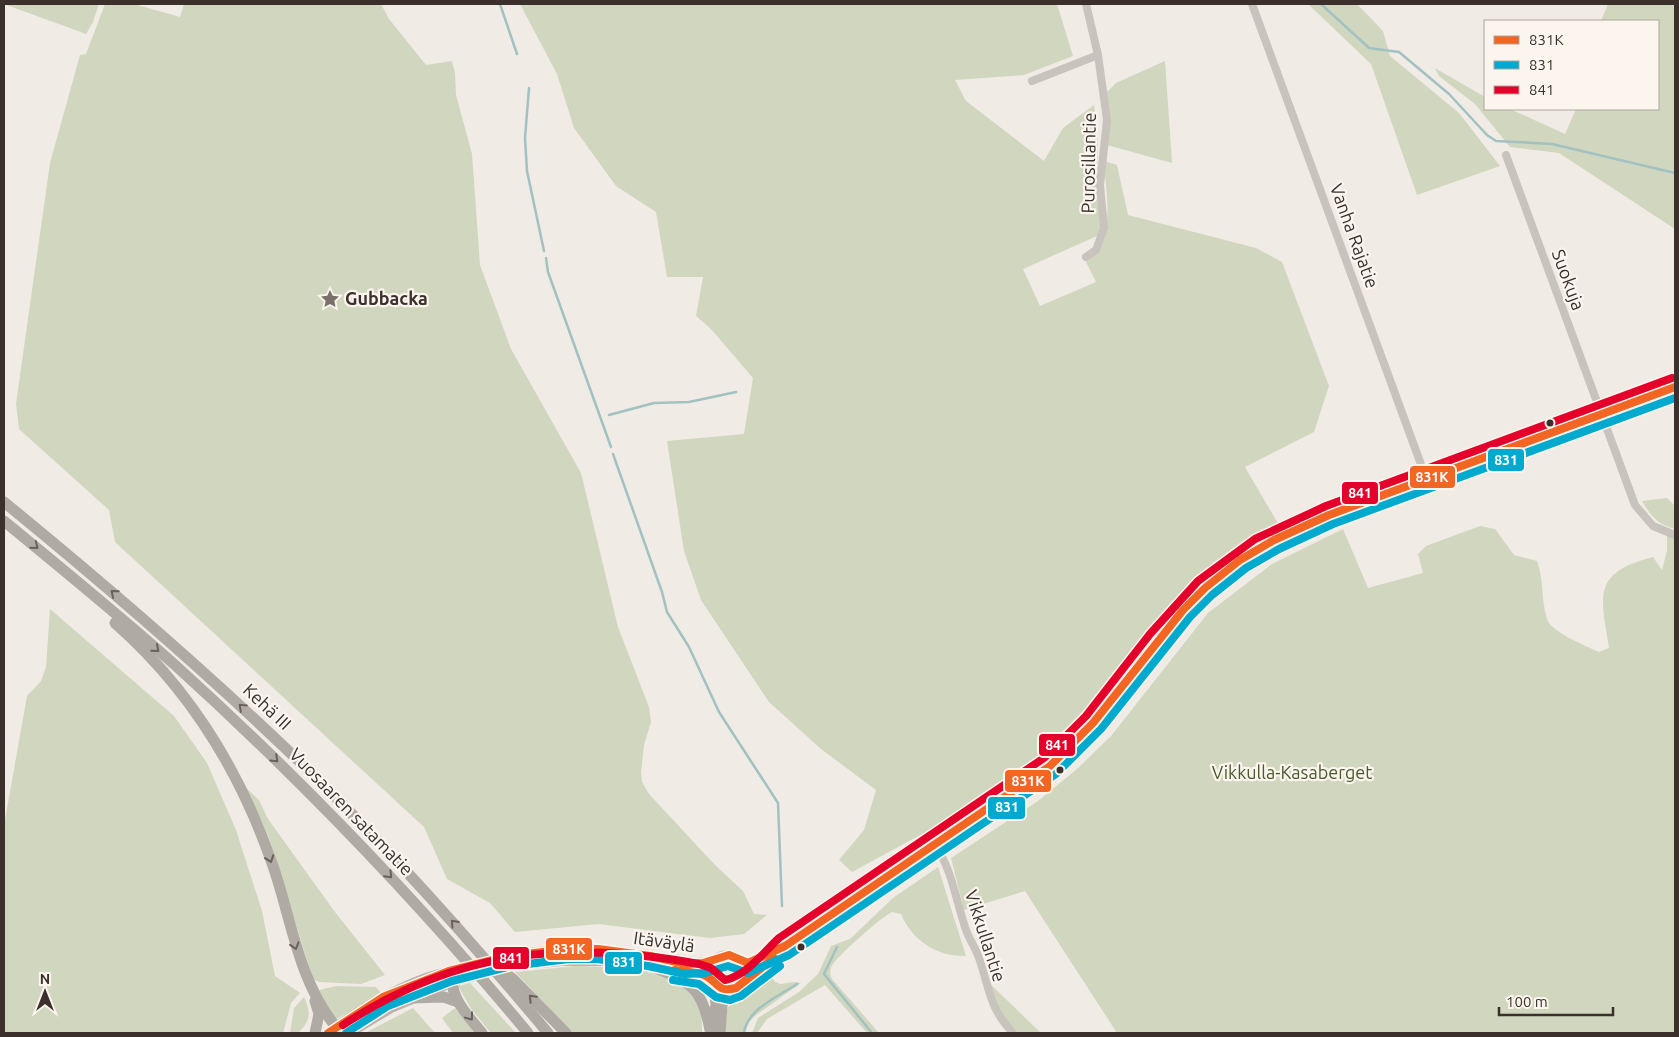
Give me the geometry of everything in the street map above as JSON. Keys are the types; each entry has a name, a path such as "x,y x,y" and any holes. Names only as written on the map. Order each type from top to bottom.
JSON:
{"highway":[{"name":"Kehä III","path":"4,502 131,608 262,725 354,816 486,960"},
{"path":"4,521 66,572 77,590 118,625 180,693 228,763 264,842 301,964 313,992 332,1030 352,1031"},
{"name":"Vuosaaren satamatie","path":"66,572 173,664 303,787 420,908 528,1033"},
{"path":"486,960 548,1033"},
{"path":"486,960 513,978 566,1033"},
{"path":"658,969 677,976 694,988 704,1006 713,1032"},
{"path":"457,977 458,1002"},
{"path":"712,981 716,1005 713,1032"},
{"path":"713,1032 729,990"},
{"path":"313,992 318,1014 315,1033"},
{"path":"411,998 440,992 458,1002 482,1033"}],"main road":[{"path":"786,946 769,962 729,990 723,990 712,981 711,966 719,957 730,955 741,962 748,963 758,961 786,946 1022,787 1061,757 1093,723 1183,610 1217,578 1260,548 1329,515 1675,387"},
{"name":"Itäväylä","path":"440,992 457,977 509,956 568,948 621,952 686,964 714,961"},
{"name":"Itäväylä","path":"332,1030 383,997 430,978 457,977 517,965 584,961 700,974 712,981"},
{"path":"741,962 745,971 741,983"},
{"path":"352,1031 411,998"}],"street":[{"name":"Purosillantie","path":"1086,4 1098,55 1107,120 1100,185 1104,228 1096,250 1086,257"},
{"name":"Vanha Rajatie","path":"1252,4 1426,478"},
{"path":"1032,81 1098,55"},
{"name":"Suokuja","path":"1506,155 1640,513 1653,526 1675,535"},
{"name":"Vikkullantie","path":"935,844 946,862 966,930 980,959 991,1002 999,1017 1013,1033"}],"green space":[{"path":"4,4 99,4 93,22 86,34"},
{"path":"105,4 134,4 180,17 184,4 381,4 389,19 426,65 452,61 455,73 456,95 472,154 480,265 511,349 581,473 618,627 649,707 651,722 644,745 641,772 642,782 649,794 715,865 743,891 754,914 767,915 744,934 710,938 598,924 515,932 490,903 447,879 424,827 115,542 109,510 19,429 16,404 50,163 80,55 86,54"},
{"path":"520,4 1057,4 1073,56 1024,75 955,80 966,101 1044,161 1063,128 1094,105 1098,144 1097,185 1101,228 1097,236 1023,269 1040,306 1096,282 1086,262 1096,252 1106,229 1107,202 1104,161 1117,165 1128,215 1256,248 1282,262 1329,386 1314,432 1245,467 1280,527 1230,556 1151,632 1085,719 1003,790 852,872 839,860 864,830 876,790 821,749 769,702 701,600 684,551 667,441 744,434 753,378 711,329 696,316 703,277 667,277 656,212 616,186 574,128 557,74"},
{"path":"1308,4 1357,4 1383,31 1390,56 1459,113 1500,166 1417,195 1371,64"},
{"path":"1608,4 1675,4 1675,229 1559,153 1510,147 1475,104 1439,76 1435,68 1484,96 1484,110 1512,110 1565,134 1576,110 1659,110 1659,20 1601,20"},
{"path":"1165,61 1172,163 1107,145 1107,92 1116,83"},
{"path":"1667,498 1675,506 1675,529 1655,519 1642,501"},
{"name":"Vikkulla-Kasaberget","path":"1480,526 1495,529 1514,555 1537,561 1541,575 1545,612 1550,624 1570,638 1599,652 1609,648 1603,601 1605,589 1610,579 1633,563 1653,557 1662,570 1667,551 1667,535 1675,538 1675,1033 1117,1033 1025,891 964,910 951,858 1038,801 1077,769 1111,736 1208,613 1272,564 1343,529 1368,588 1423,573 1418,554 1426,546"},
{"path":"50,609 174,716 207,763 236,830 262,911 275,976 300,993 291,1003 283,1033 4,1033 5,820 27,696 41,681 46,667"},
{"path":"245,787 259,800 268,819 335,912 385,975 361,984 319,982 313,979 268,835"},
{"path":"938,867 966,956 946,954 927,946 912,932 901,914 892,912 852,944 837,959 830,970 832,979 879,1033 867,1033 825,985 767,1019 757,1033 752,1033 758,1018 799,992 818,974 831,946 850,939 893,898"},
{"path":"577,966 642,971 675,981 688,989 697,999 701,1012 702,1033 572,1033 515,972"},
{"path":"775,966 772,975 774,981 780,984 801,983 755,1016 749,1022 745,1033 725,1033 727,1010 730,1003"},
{"path":"987,981 1041,1033 1018,1033 1001,1015"},
{"path":"470,983 516,1033 491,1033 472,1010 458,986"},
{"path":"336,986 376,987 381,993 335,1020 319,990"},
{"path":"304,997 309,1016 298,1033 290,1033 294,1008"},
{"path":"413,1008 435,1033 365,1033"},
{"path":"455,1008 476,1033 453,1033 442,1018"}],"waterway":[{"path":"500,4 517,54"},
{"path":"1321,4 1369,48 1399,52 1449,94 1487,135 1496,141 1552,144 1675,173"},
{"path":"529,88 525,138 527,171 544,251"},
{"path":"546,258 548,272 611,447"},
{"path":"609,415 654,403 689,402 736,392"},
{"path":"613,454 662,592 667,612 689,647 719,712 778,803 782,906"},
{"path":"837,947 824,974 872,1033"},
{"path":"744,1033 751,1017 764,1004 797,984"}],"transit line":[{"name":"841","path":"343,1025 386,1000 429,980 471,966 515,957 559,953 604,953 651,957 699,964 711,968 725,980 733,977 748,968 779,938 1044,758 1086,716 1150,634 1198,581 1255,539 1326,506 1672,378"},
{"name":"831K","path":"328,1033 383,997 449,971 509,956 568,949 598,949 650,956 686,964 703,963 729,955 748,963 785,946 1050,766 1093,723 1183,610 1205,588 1240,560 1274,540 1329,515 1675,387"},
{"name":"831","path":"346,1033 388,1006 452,981 511,966 569,959 597,959 648,966 685,974 705,973 728,966 748,973 789,955 1056,774 1101,729 1190,617 1212,595 1246,568 1279,549 1333,524 1675,398"},
{"name":"831K","path":"675,970 704,975 721,988 729,989 736,988 774,958"},
{"name":"831","path":"673,980 699,984 716,997 730,1000 741,996 780,966"}],"place":[{"name":"Gubbacka","path":"330,299"}]}
